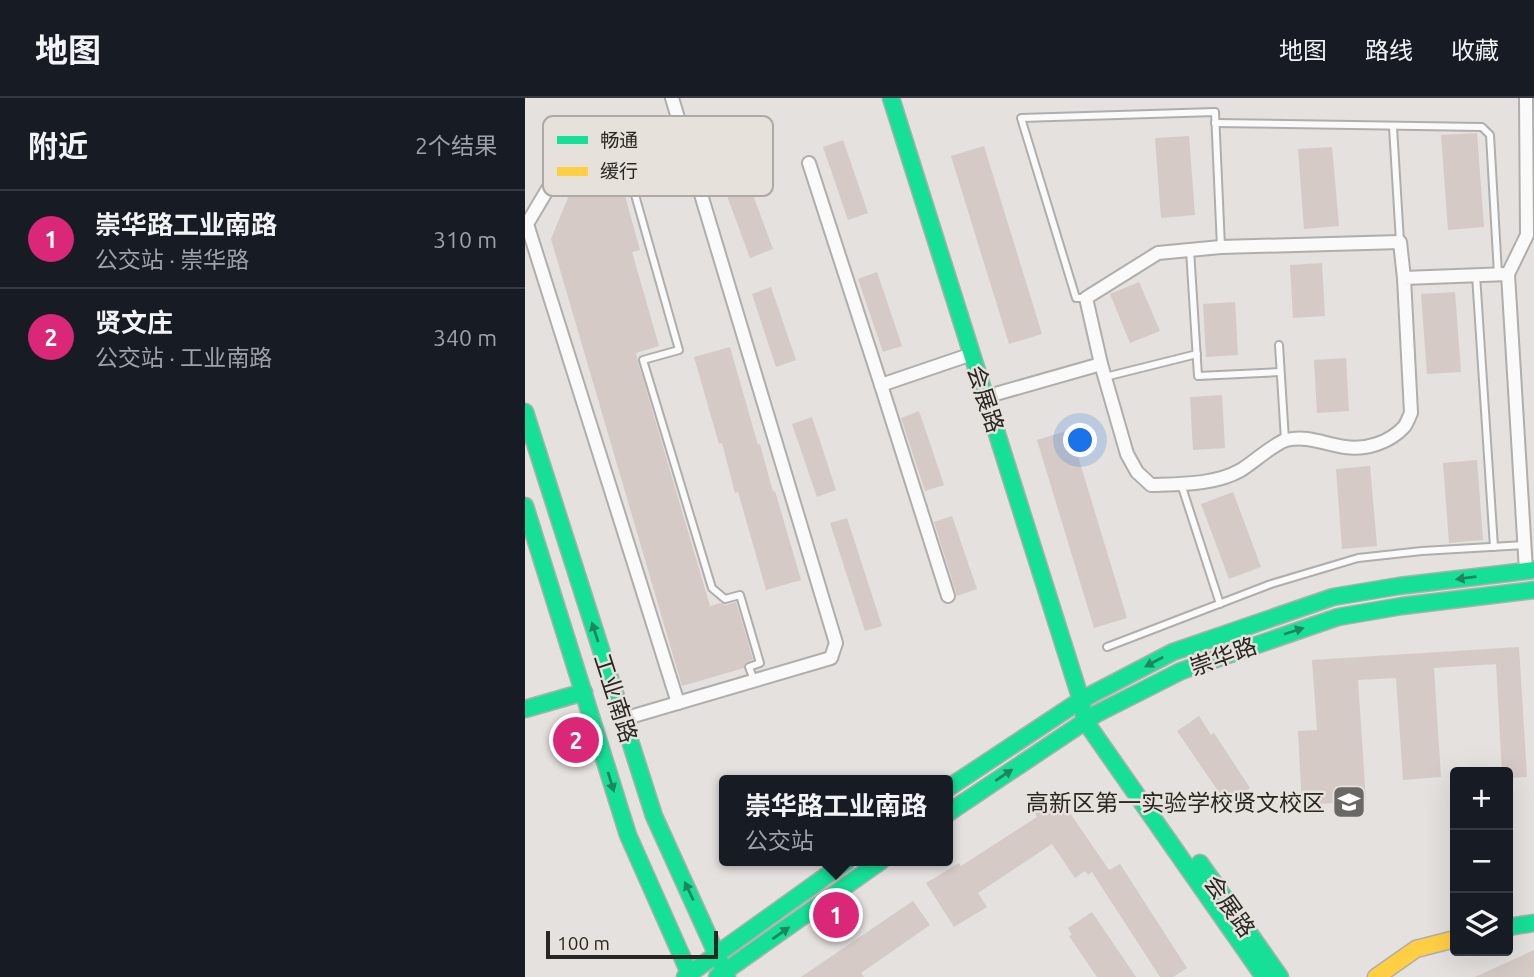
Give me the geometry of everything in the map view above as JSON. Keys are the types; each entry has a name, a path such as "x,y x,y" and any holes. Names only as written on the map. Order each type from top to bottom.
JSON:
{"main road":[{"name":"会展路","path":"891,98 1081,700 1264,977"},
{"name":"工业南路","path":"525,412 654,816 717,953 723,975"},
{"name":"工业南路","path":"525,506 628,835 689,976"},
{"name":"崇华路","path":"953,785 1081,700 1173,652 1333,597 1530,570"},
{"name":"崇华路","path":"953,810 1091,717 1181,671 1338,617 1402,606 1534,590"},
{"path":"525,709 584,692"},
{"name":"会展路","path":"1091,717 1120,750 1280,977"},
{"path":"689,976 840,866"},
{"path":"723,975 874,866"},
{"path":"1513,927 1534,923"},
{"path":"1376,977 1416,949 1450,940"}],"street":[{"path":"673,98 678,116"},
{"path":"1527,98 1530,236 1503,274 1525,545 1530,570"},
{"path":"809,163 947,596"},
{"path":"544,196 527,225 678,703"},
{"path":"623,719 831,658 836,643 702,196"},
{"path":"1401,242 1412,413 1405,426 1375,446 1347,447 1317,439 1285,440 1228,476 1181,484 1151,485 1137,471 1127,454 1086,299 1158,253 1221,247 1401,242"},
{"path":"1404,278 1503,274"},
{"path":"881,385 972,354"},
{"path":"985,397 1103,371"}],"lane":[{"path":"1086,299 1076,298 1021,118 1215,112 1221,247"},
{"path":"1215,123 1482,127 1490,135 1503,274"},
{"path":"1393,127 1401,242"},
{"path":"635,196 679,350 643,360 712,588 725,599 740,595 760,663 749,667 754,680"},
{"path":"1190,250 1198,376 1280,372"},
{"path":"1476,275 1494,547"},
{"path":"1279,345 1285,440"},
{"path":"1103,371 1197,354"},
{"path":"1181,484 1220,604"},
{"path":"1107,647 1271,584 1358,558 1525,545"}],"building":[{"path":"1477,133 1484,227 1448,230 1441,135"},
{"path":"1189,136 1195,215 1161,218 1155,138"},
{"path":"843,140 868,213 848,220 823,147"},
{"path":"984,146 1042,334 1009,344 951,156"},
{"path":"1332,147 1339,226 1304,229 1298,149"},
{"path":"569,196 625,196 640,250 632,252 659,346 636,353 638,362 710,606 736,602 753,659 745,663 744,668 682,686 551,239"},
{"path":"727,196 753,196 773,249 750,258"},
{"path":"1322,263 1325,316 1293,318 1290,265"},
{"path":"877,272 902,346 883,352 858,279"},
{"path":"1139,282 1160,331 1130,343 1110,294"},
{"path":"771,287 796,360 776,367 752,294"},
{"path":"1455,292 1461,372 1427,374 1421,294"},
{"path":"1235,302 1238,355 1206,357 1203,304"},
{"path":"730,347 801,580 766,590 738,492 735,493 722,443 719,444 694,357"},
{"path":"1346,358 1349,411 1317,413 1314,360"},
{"path":"1222,395 1225,448 1193,450 1190,397"},
{"path":"919,411 944,485 925,491 901,418"},
{"path":"812,417 836,490 817,497 792,424"},
{"path":"1070,430 1127,618 1094,628 1037,440"},
{"path":"1477,460 1483,540 1449,543 1443,463"},
{"path":"1370,466 1377,546 1342,549 1336,469"},
{"path":"1233,492 1261,567 1229,579 1201,504"},
{"path":"952,516 977,589 957,596 934,522"},
{"path":"847,518 882,626 865,631 830,523"},
{"path":"1519,647 1527,777 1513,778 1513,767 1502,767 1496,664 1434,668 1441,777 1403,780 1396,678 1358,680 1366,801 1302,805 1298,731 1317,730 1312,660"},
{"path":"1199,716 1211,735 1214,733 1250,788 1227,804 1177,731"},
{"path":"1057,794 1109,870 1120,864 1187,968 1173,977 1160,977 1092,872 1088,875 1085,871 1075,878 1052,844 978,893 987,907 954,927 926,883 959,863 961,866 1037,817 1033,810"},
{"path":"913,901 930,925 861,973 864,977 801,977"},
{"path":"1092,912 1136,977 1097,977 1069,936 1072,935 1068,928"},
{"path":"1534,950 1534,977 1475,977"}],"traffic: fast":[{"path":"891,98 1081,700 1085,721 1264,977"},
{"path":"525,412 654,816 727,977"},
{"path":"525,506 628,835 691,977"},
{"path":"953,785 1081,700 1173,652 1333,597 1399,586 1534,570"},
{"path":"953,810 1096,714 1181,671 1338,617 1402,606 1534,590"},
{"path":"525,709 584,692"},
{"path":"1200,863 1280,977"},
{"path":"685,977 840,866"},
{"path":"717,977 874,866"},
{"path":"1513,926 1534,923"}],"traffic: slow":[{"path":"1376,977 1416,949 1450,940"}],"place":[{"name":"贤文庄","path":"576,740"},
{"name":"高新区第一实验学校贤文校区","path":"1349,802"},
{"name":"崇华路工业南路","path":"836,915"}]}
